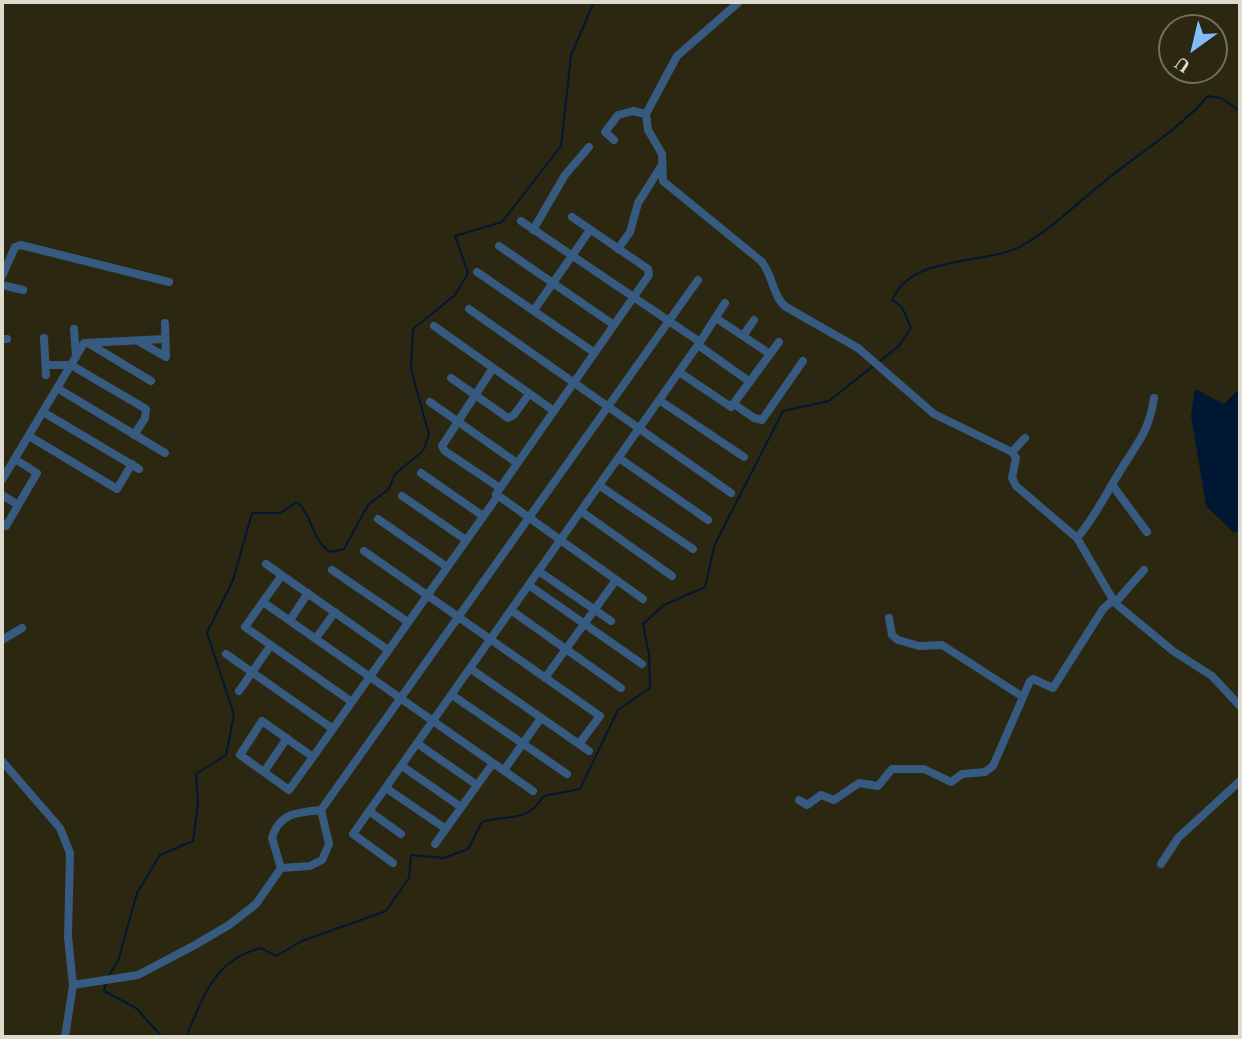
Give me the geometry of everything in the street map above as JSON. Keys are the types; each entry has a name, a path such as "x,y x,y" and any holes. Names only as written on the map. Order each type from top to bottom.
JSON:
{"street":[{"path":"739,2 677,56 646,114 645,121 662,154 666,185 765,266 780,303 858,348 934,414 1012,452 1016,458 1012,478 1016,486 1077,538 1114,601 1173,651 1212,677 1240,706"},
{"path":"614,140 605,132 618,115 633,111 646,114"},
{"path":"533,230 565,175 589,147"},
{"path":"618,248 630,232 638,203 662,164"},
{"path":"313,757 262,721 240,755 289,790 313,757 332,729 352,702 483,516 649,272 572,217"},
{"path":"520,221 633,299 669,320 750,382"},
{"path":"534,310 590,230"},
{"path":"2,276 15,247 21,245 169,282"},
{"path":"499,246 614,325"},
{"path":"477,272 595,353"},
{"path":"281,868 272,838 281,819 292,813 321,810 698,280"},
{"path":"2,285 23,290"},
{"path":"393,863 353,834 562,541 725,303"},
{"path":"469,309 731,493"},
{"path":"716,318 770,354"},
{"path":"743,336 754,320"},
{"path":"137,341 166,357 165,323"},
{"path":"434,326 554,411"},
{"path":"74,329 74,361"},
{"path":"44,338 46,375"},
{"path":"2,480 5,466 15,459 84,343 165,339"},
{"path":"115,359 125,341"},
{"path":"679,372 728,406 734,404 779,342"},
{"path":"88,343 151,381"},
{"path":"46,365 74,361 146,410 145,418 134,435"},
{"path":"734,404 754,418 762,420 803,361"},
{"path":"493,368 443,442 442,448 498,492 529,521 643,598"},
{"path":"451,378 510,418 529,394"},
{"path":"57,388 165,453"},
{"path":"1077,538 1097,515 1114,486 1117,475 1146,433 1154,398"},
{"path":"659,400 744,457"},
{"path":"430,402 517,463"},
{"path":"29,436 117,489 135,467 43,412"},
{"path":"1012,452 1025,438"},
{"path":"620,458 708,520"},
{"path":"6,526 37,473 15,459"},
{"path":"421,473 483,516"},
{"path":"600,486 693,549"},
{"path":"1114,486 1147,532"},
{"path":"2,495 18,505"},
{"path":"402,496 466,540"},
{"path":"582,512 673,576"},
{"path":"378,519 447,567"},
{"path":"364,551 600,716 579,744"},
{"path":"266,564 388,650"},
{"path":"332,570 408,622"},
{"path":"799,800 807,805 821,795 834,800 859,783 878,786 892,769 924,769 951,782 962,774 985,772 998,760 1004,733 1033,679 1053,688 1103,609 1144,570"},
{"path":"540,572 611,621"},
{"path":"282,575 245,626 352,702"},
{"path":"545,678 616,580"},
{"path":"530,586 642,664"},
{"path":"290,620 308,593"},
{"path":"263,602 534,791"},
{"path":"512,611 621,688"},
{"path":"316,638 335,612"},
{"path":"890,618 892,635 898,640 919,646 942,645 1023,696"},
{"path":"2,640 22,628"},
{"path":"239,691 271,645"},
{"path":"226,654 332,729"},
{"path":"471,669 589,751"},
{"path":"453,695 567,774"},
{"path":"504,770 541,718"},
{"path":"264,772 287,738"},
{"path":"418,744 477,785"},
{"path":"2,761 60,828 70,853 68,937 73,985 65,1037"},
{"path":"435,844 493,762"},
{"path":"402,766 461,807"},
{"path":"1161,864 1178,838 1240,781"},
{"path":"386,788 446,830"},
{"path":"73,985 138,975 229,925 256,904 281,868 317,864 326,854 328,835 321,810"},
{"path":"369,811 401,834"}],"water":[{"path":"1240,388 1240,530 1234,533 1206,506 1191,416 1195,389 1224,404"}],"waterway":[{"path":"109,975 118,961 137,893 160,855 193,841 198,803 196,774 226,755 234,715 207,633 233,580 252,513 280,513 297,502 324,547 330,552 344,549 368,505 389,489 395,474 423,451 429,435 411,369 413,329 455,295 468,273 455,236 502,222 561,146 571,55 594,2"},
{"path":"880,361 899,346 911,328 902,307 892,300 902,285 916,274 933,267 991,256 1025,244 1172,130 1208,96 1221,98 1240,111"},
{"path":"186,1037 205,994 232,961 261,948 276,956 302,941 386,911 409,878 411,855 444,858 468,849 482,822 523,815 544,796 580,789 618,710 650,688 649,654 643,624 664,605 705,587 715,544 783,411 829,401 873,366"},
{"path":"106,984 104,991 136,1008 162,1037"}]}
